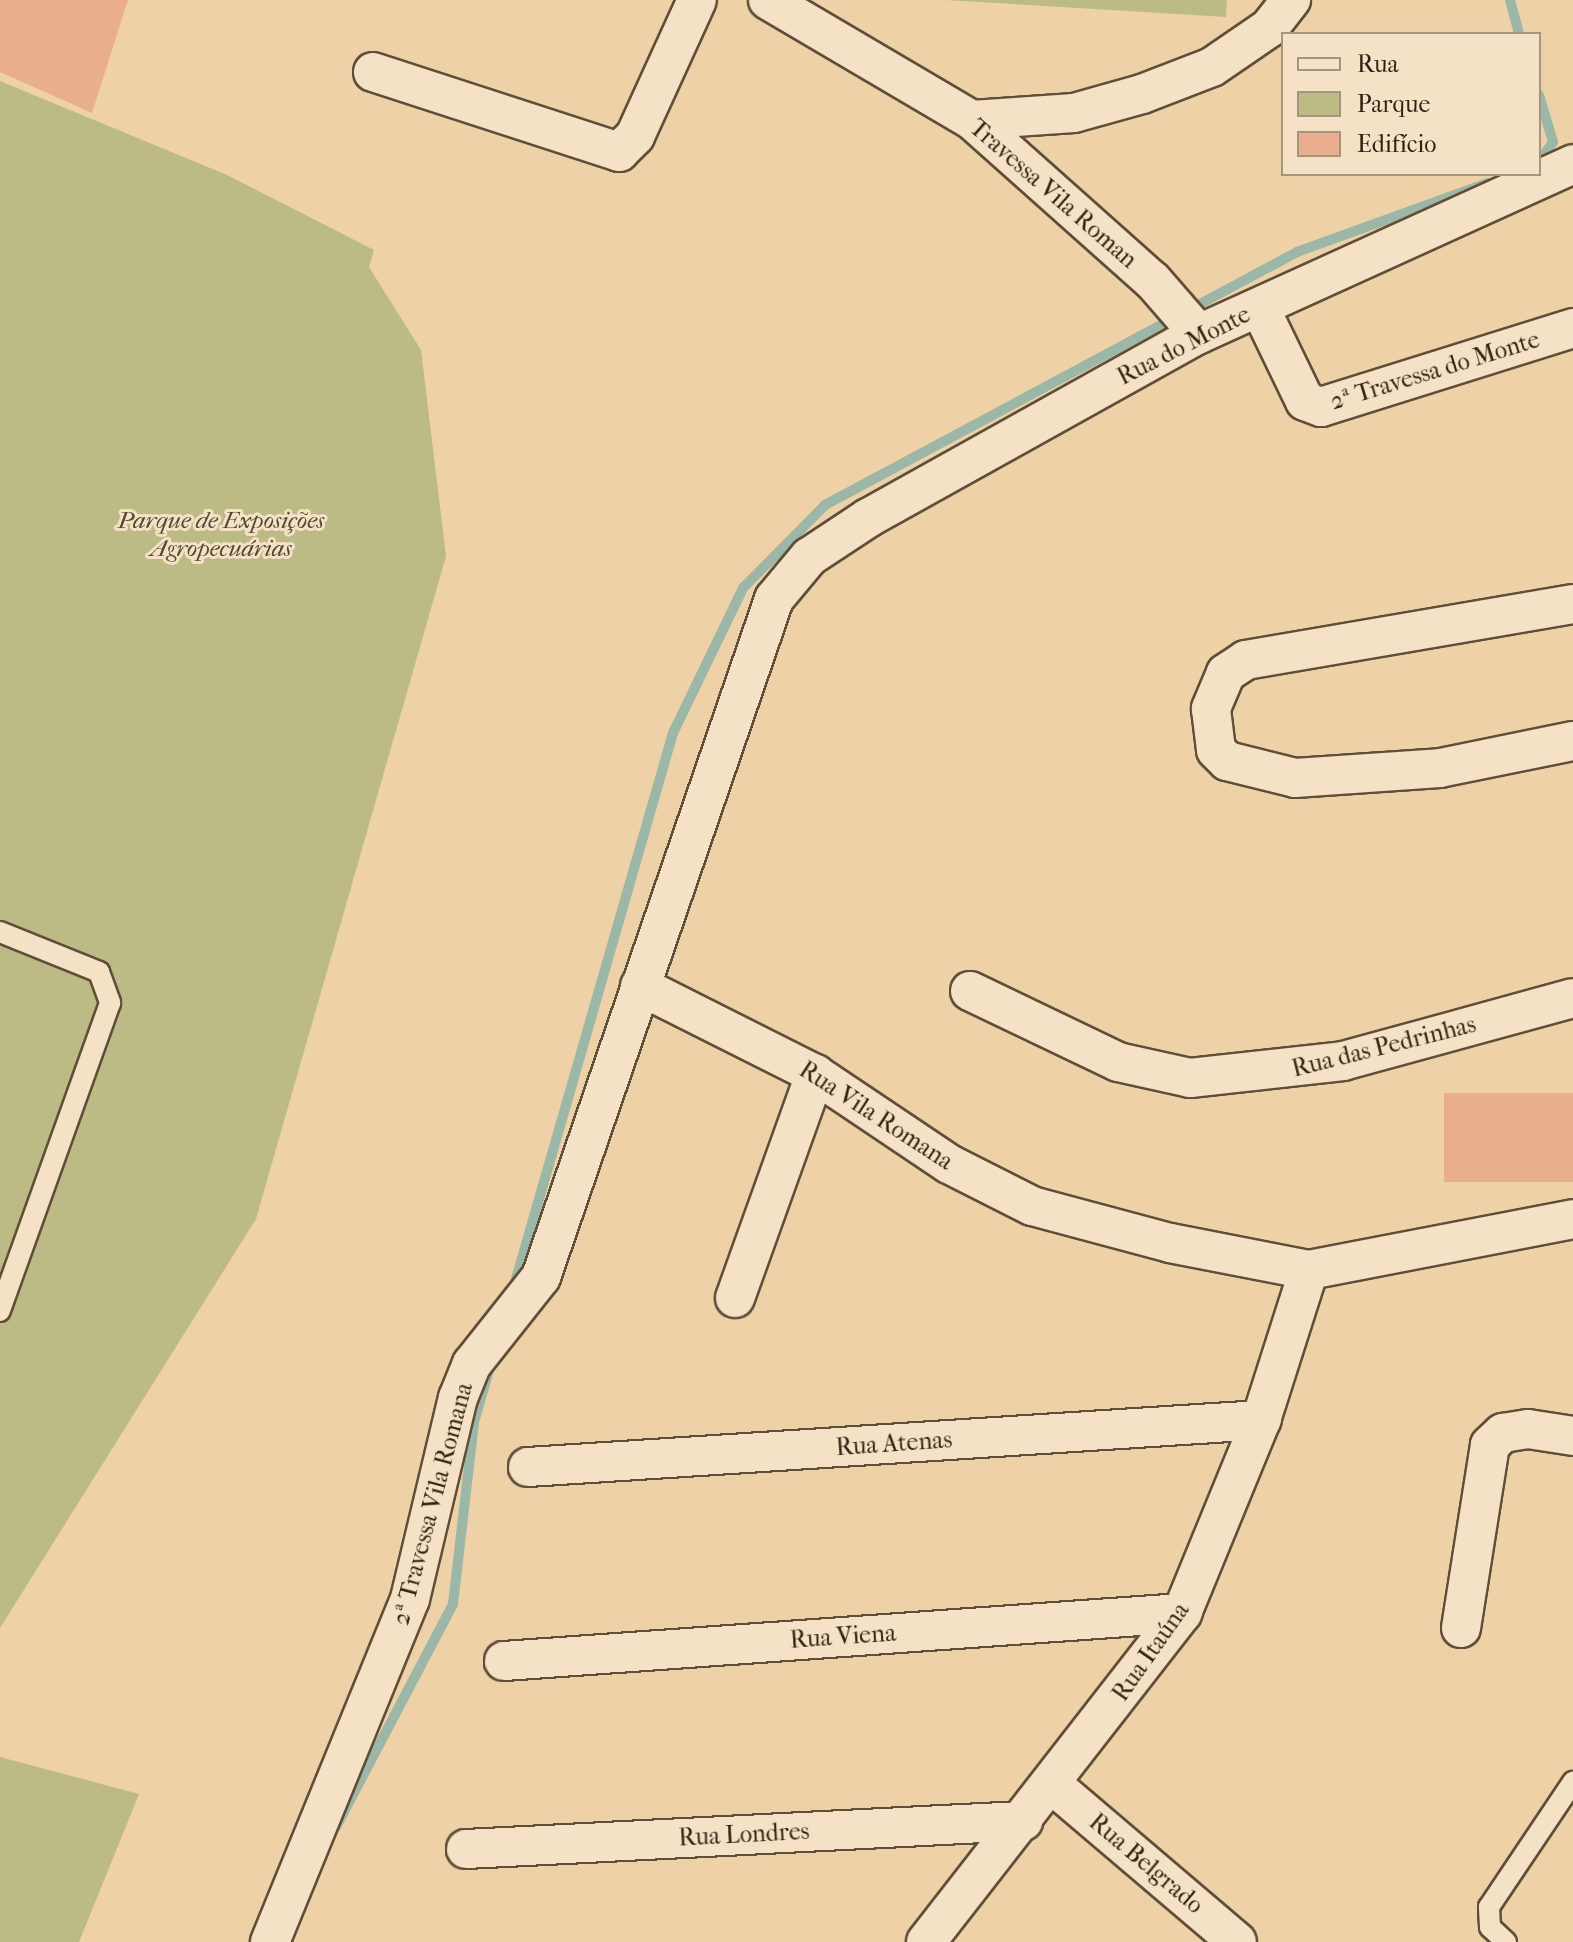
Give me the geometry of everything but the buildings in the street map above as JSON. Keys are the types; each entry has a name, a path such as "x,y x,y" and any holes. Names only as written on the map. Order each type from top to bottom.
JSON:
{"street":[{"path":"373,72 619,152 635,136 697,0"},
{"name":"Travessa Vila Roman","path":"768,0 972,120 1181,313"},
{"path":"972,120 1074,113 1142,94 1212,67 1269,28 1291,0"},
{"name":"Rua do Monte","path":"640,986 754,640 774,599 809,557 1181,313 1260,308 1573,164"},
{"name":"2ª Travessa do Monte","path":"1260,308 1305,401 1321,407 1573,328"},
{"path":"1573,604 1246,660 1226,673 1211,709 1216,750 1227,761 1295,778 1440,768 1573,741"},
{"name":"Rua Vila Romana","path":"640,986 815,1074 949,1164 1032,1206 1309,1270 1573,1219"},
{"name":"2ª Travessa Vila Romana","path":"270,1942 400,1628 472,1364 541,1277 640,986"},
{"name":"Rua das Pedrinhas","path":"970,991 1118,1062 1190,1078 1266,1075 1343,1061 1573,998"},
{"path":"735,1298 815,1074"},
{"name":"Rua Itaúna","path":"926,1942 1054,1786 1182,1613 1261,1420 1309,1270"},
{"name":"Rua Atenas","path":"528,1467 1261,1420"},
{"path":"1461,1628 1490,1445 1503,1433 1528,1429 1573,1436"},
{"name":"Rua Viena","path":"504,1661 1182,1613"},
{"name":"Rua Belgrado","path":"1054,1786 1237,1942"},
{"name":"Rua Londres","path":"466,1849 1023,1821"}],"lane":[{"path":"0,932 99,972 110,1003 0,1311"},
{"path":"1506,1942 1490,1927 1489,1907 1573,1782"}],"green space":[{"path":"946,0 1227,0 1226,17"},
{"name":"Parque de Exposições Agropecuárias","path":"0,81 227,175 374,250 369,267 421,350 446,556 256,1219 0,1628"},
{"path":"0,1757 139,1794 79,1942 0,1942"}],"waterway":[{"path":"1510,0 1518,32"},
{"path":"1541,102 1553,142 1541,159"},
{"path":"514,1286 673,733 743,588 825,505 1297,252 1488,183"},
{"path":"336,1827 453,1604 474,1422 491,1363"}]}
